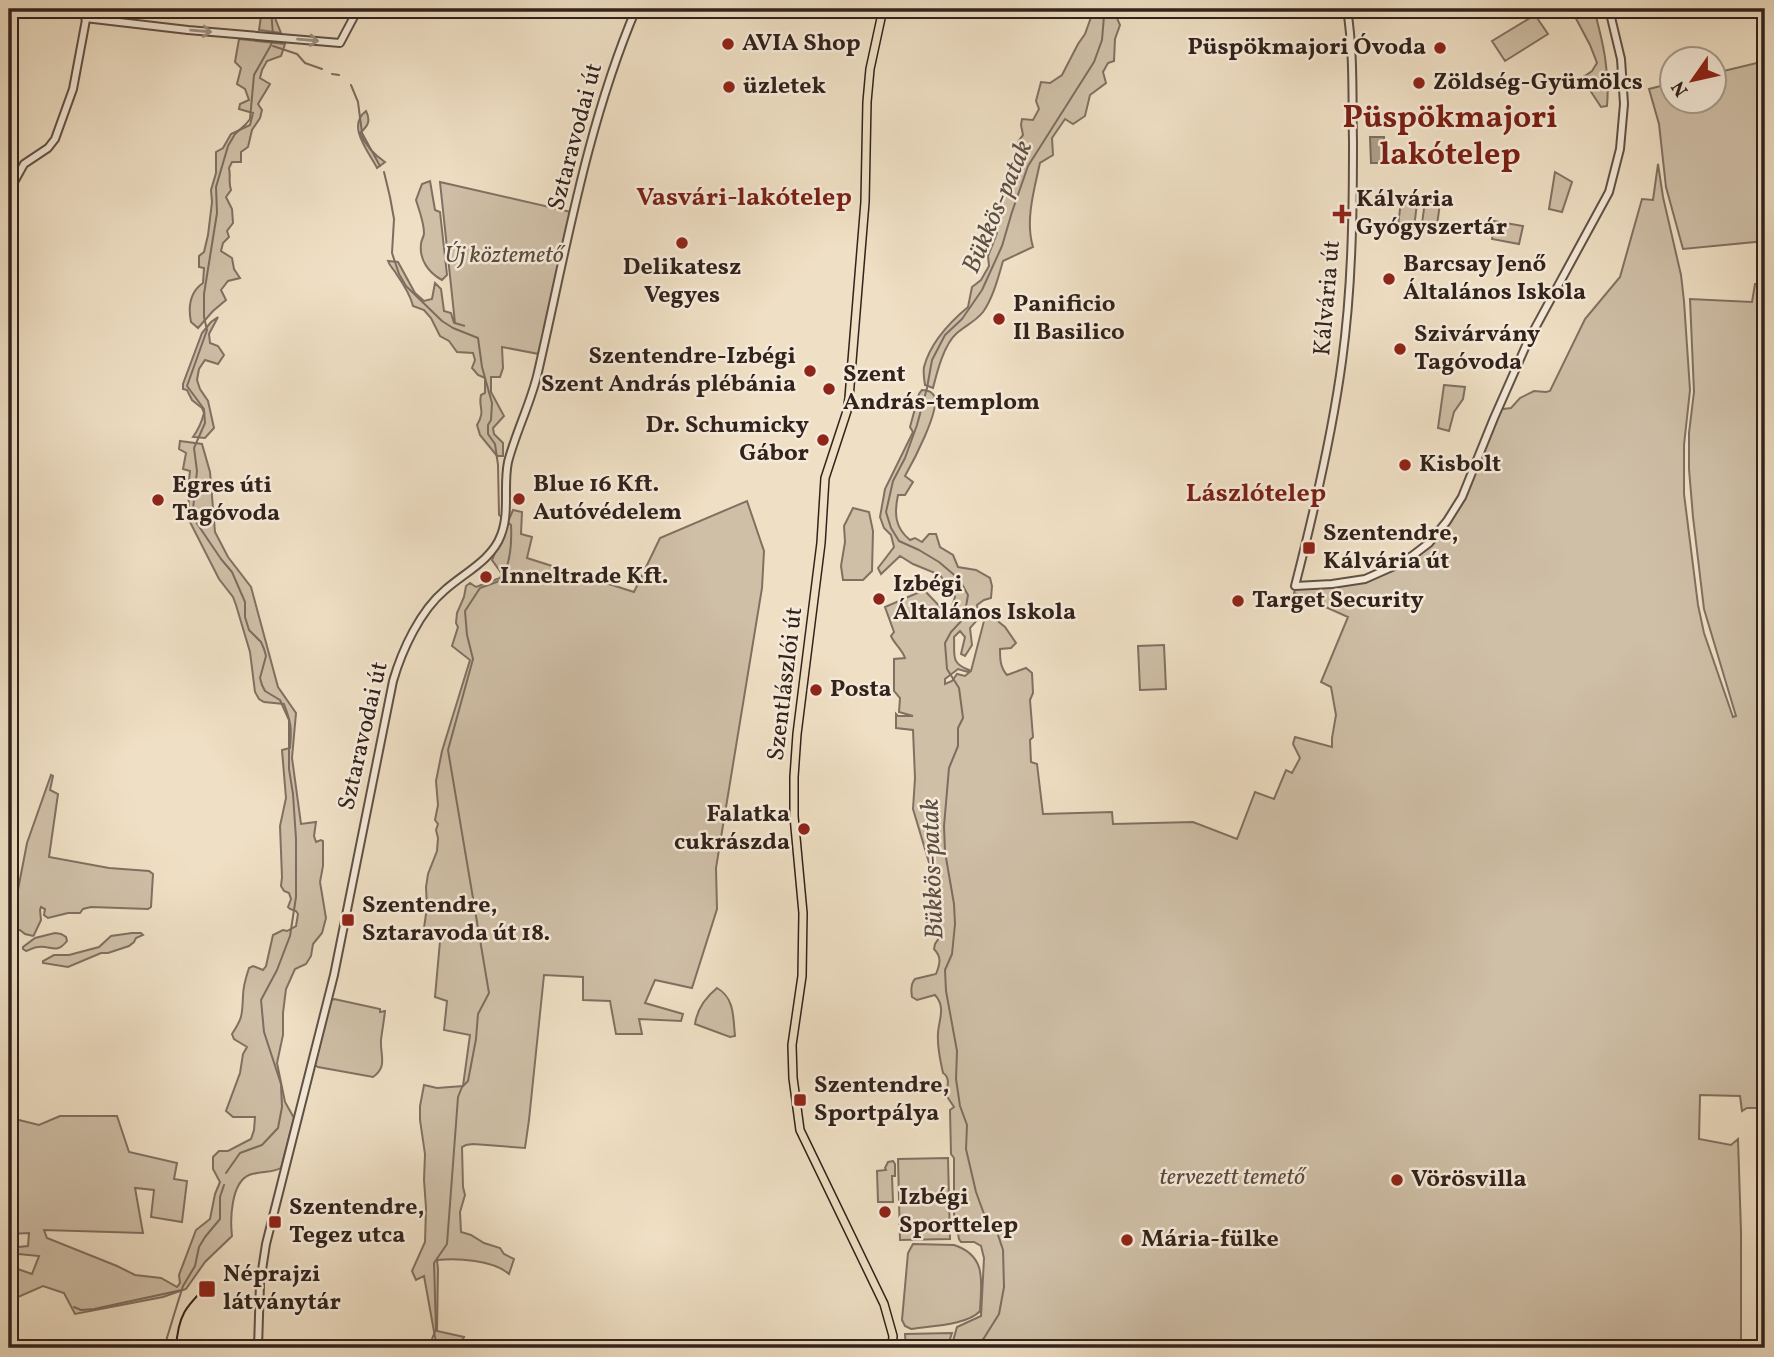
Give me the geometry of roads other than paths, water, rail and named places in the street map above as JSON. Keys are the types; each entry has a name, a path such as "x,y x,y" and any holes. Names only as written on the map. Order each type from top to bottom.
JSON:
{"main road":[{"name":"Szentlászlói út","path":"883,9 870,69 867,102 865,202 851,382 847,411 825,478 821,543 797,734 794,816 803,913 802,976 792,1045 800,1130 884,1304 893,1336 892,1348"}],"street":[{"path":"9,191 24,164 48,148 55,138 73,89 88,9"},
{"path":"85,18 340,43 358,9"},
{"name":"Sztaravodai út","path":"258,1348 260,1283 266,1244 334,975 393,681 401,656 424,615 443,591 483,560 501,537 506,508 508,464 538,375 594,132 636,9"},
{"name":"Kálvária út","path":"1347,9 1352,48 1353,186 1349,300 1337,397 1317,497 1295,586 1365,579 1402,562 1429,543 1462,497 1528,341 1609,192 1620,149 1625,104 1621,59 1609,9"}],"waterway":[{"path":"271,9 273,35"},
{"name":"Bükkös-patak","path":"975,1348 999,1314 1004,1287 1003,1250 996,1229 984,1214 966,1149 967,1125 960,1106 956,1079 957,1051 946,991 945,970 952,954 955,924 944,826 949,768 958,746 958,728 963,718 959,688 947,669 945,643 964,618 968,595 959,579 939,562 899,541 886,512 893,481 917,425 932,360 945,335 962,319 982,290 1002,246 1028,166 1094,62 1102,40 1106,9"},
{"path":"226,1173 240,1153 262,1145 278,1128 282,1107 281,1084 264,1032 261,1000 277,970 290,936 296,897 296,839 289,769 289,720 280,700 265,691 262,685 260,678 266,656 261,642 249,630 245,617 245,602 232,572 196,522 193,509 197,471 194,448 205,423 204,409 187,386 207,330 204,294 217,213 216,187 228,146 235,134 250,119 254,75 272,41"},
{"path":"273,46 297,54 305,63 322,69"},
{"path":"332,74 339,75"},
{"path":"351,85 358,102 362,133 380,166"},
{"path":"384,172 394,219 392,253 399,274 406,286 442,321 478,338 482,367 492,403 488,434 495,444 499,515 502,517"},
{"path":"434,1348 434,1263 447,1244 458,1097 468,1081 478,1014 489,993 448,750 473,659 465,611 480,588 502,580 511,546 511,525 506,521"},
{"path":"166,1348 183,1286 195,1266 199,1247 220,1219 220,1197 224,1185"},
{"path":"74,1307 81,1310 94,1309 182,1290"}],"tram line":[{"path":"176,1348 184,1313 208,1285"}],"place":[{"name":"AVIA Shop","path":"728,44"},
{"name":"Püspökmajori Óvoda","path":"1440,48"},
{"name":"Zöldség-Gyümölcs","path":"1419,83"},
{"name":"üzletek","path":"729,87"},
{"name":"Kálvária Gyógyszertár","path":"1342,214"},
{"name":"Delikatesz Vegyes","path":"682,243"},
{"name":"Barcsay Jenő Általános Iskola","path":"1389,279"},
{"name":"Panificio Il Basilico","path":"999,319"},
{"name":"Szivárvány Tagóvoda","path":"1400,349"},
{"name":"Szentendre-Izbégi Szent András plébánia","path":"810,371"},
{"name":"Szent András-templom","path":"829,389"},
{"name":"Dr. Schumicky Gábor","path":"823,440"},
{"name":"Kisbolt","path":"1405,465"},
{"name":"Blue 16 Kft. Autóvédelem","path":"519,499"},
{"name":"Egres úti Tagóvoda","path":"158,500"},
{"name":"Szentendre, Kálvária út","path":"1309,548"},
{"name":"Inneltrade Kft.","path":"486,577"},
{"name":"Izbégi Általános Iskola","path":"879,599"},
{"name":"Target Security","path":"1238,601"},
{"name":"Posta","path":"816,690"},
{"name":"Falatka cukrászda","path":"804,829"},
{"name":"Szentendre, Sztaravoda út 18.","path":"348,920"},
{"name":"Szentendre, Sportpálya","path":"800,1100"},
{"name":"Vörösvilla","path":"1397,1180"},
{"name":"Izbégi Sporttelep","path":"885,1212"},
{"name":"Szentendre, Tegez utca","path":"275,1222"},
{"name":"Mária-fülke","path":"1127,1240"},
{"name":"Néprajzi látványtár","path":"207,1289"}],"district":[{"name":"Püspökmajori lakótelep","path":"1450,138"},
{"name":"Vasvári-lakótelep","path":"744,198"},
{"name":"Lászlótelep","path":"1256,494"}],"park label":[{"name":"Új köztemető","path":"504,256"},
{"name":"tervezett temető","path":"1232,1178"}]}
